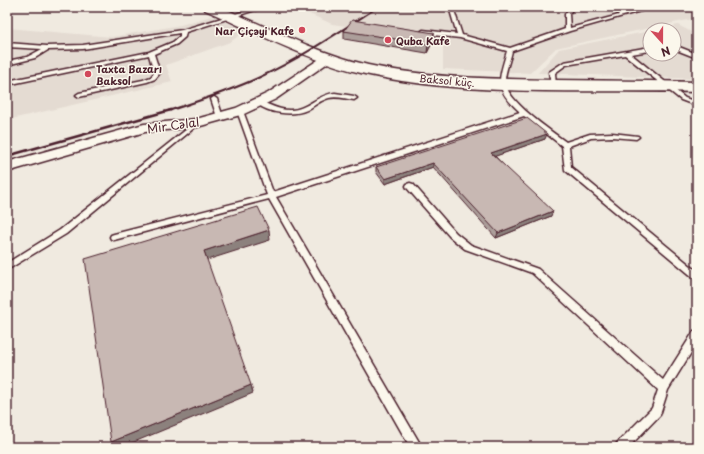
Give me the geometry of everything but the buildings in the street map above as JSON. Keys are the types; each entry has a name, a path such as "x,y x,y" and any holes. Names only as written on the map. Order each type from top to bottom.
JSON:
{"main road":[{"name":"Baksol küç.","path":"210,7 328,58 364,69 387,73 435,80 501,84 697,87"}],"street":[{"name":"Mir Cəlal","path":"7,167 144,128 197,122 240,111 259,103 328,58"}],"lane":[{"path":"7,45 47,48 83,47 183,31 263,7"},
{"path":"451,7 460,36"},
{"path":"568,30 567,14 572,7"},
{"path":"615,7 622,15"},
{"path":"420,31 460,36 510,50 568,30 652,7"},
{"path":"7,83 151,54 175,43 183,36 183,31"},
{"path":"7,63 28,59 39,55 47,48"},
{"path":"510,50 501,84 506,94 525,113 565,145 568,168 697,276"},
{"path":"554,86 552,72 564,64 642,50"},
{"path":"682,50 697,56"},
{"path":"626,53 683,99 697,104"},
{"path":"79,95 153,78 157,73 151,54"},
{"path":"259,103 287,112 295,112 303,110 329,96 336,95 354,98"},
{"path":"214,99 220,117"},
{"path":"240,111 271,196 416,447"},
{"path":"114,237 271,196 525,113"},
{"path":"7,267 63,232 197,122"},
{"path":"565,145 590,136 612,135 636,138"},
{"path":"410,186 453,235 468,247 535,271 664,388"},
{"path":"622,447 656,411 664,388 697,334"}],"shaded area":[{"path":"294,7 697,7 697,18 678,22 642,22 642,30 556,48 530,73 443,69 443,40 332,24"},
{"name":"Taxta Bazarı Baksol","path":"211,16 246,31 230,42 166,65 172,82 7,120 7,28 112,37 181,25"},
{"path":"682,27 697,35 697,79 538,73 559,49 642,33 642,62 682,62"}],"railway":[{"path":"168,111 203,100 275,70 320,44 378,7"},
{"path":"7,156 171,110"}],"place":[{"name":"Nar Çiçəyi Kafe","path":"302,30"},
{"name":"Quba Kafe","path":"388,40"},
{"name":"Taxta Bazarı Baksol","path":"88,74"}]}
